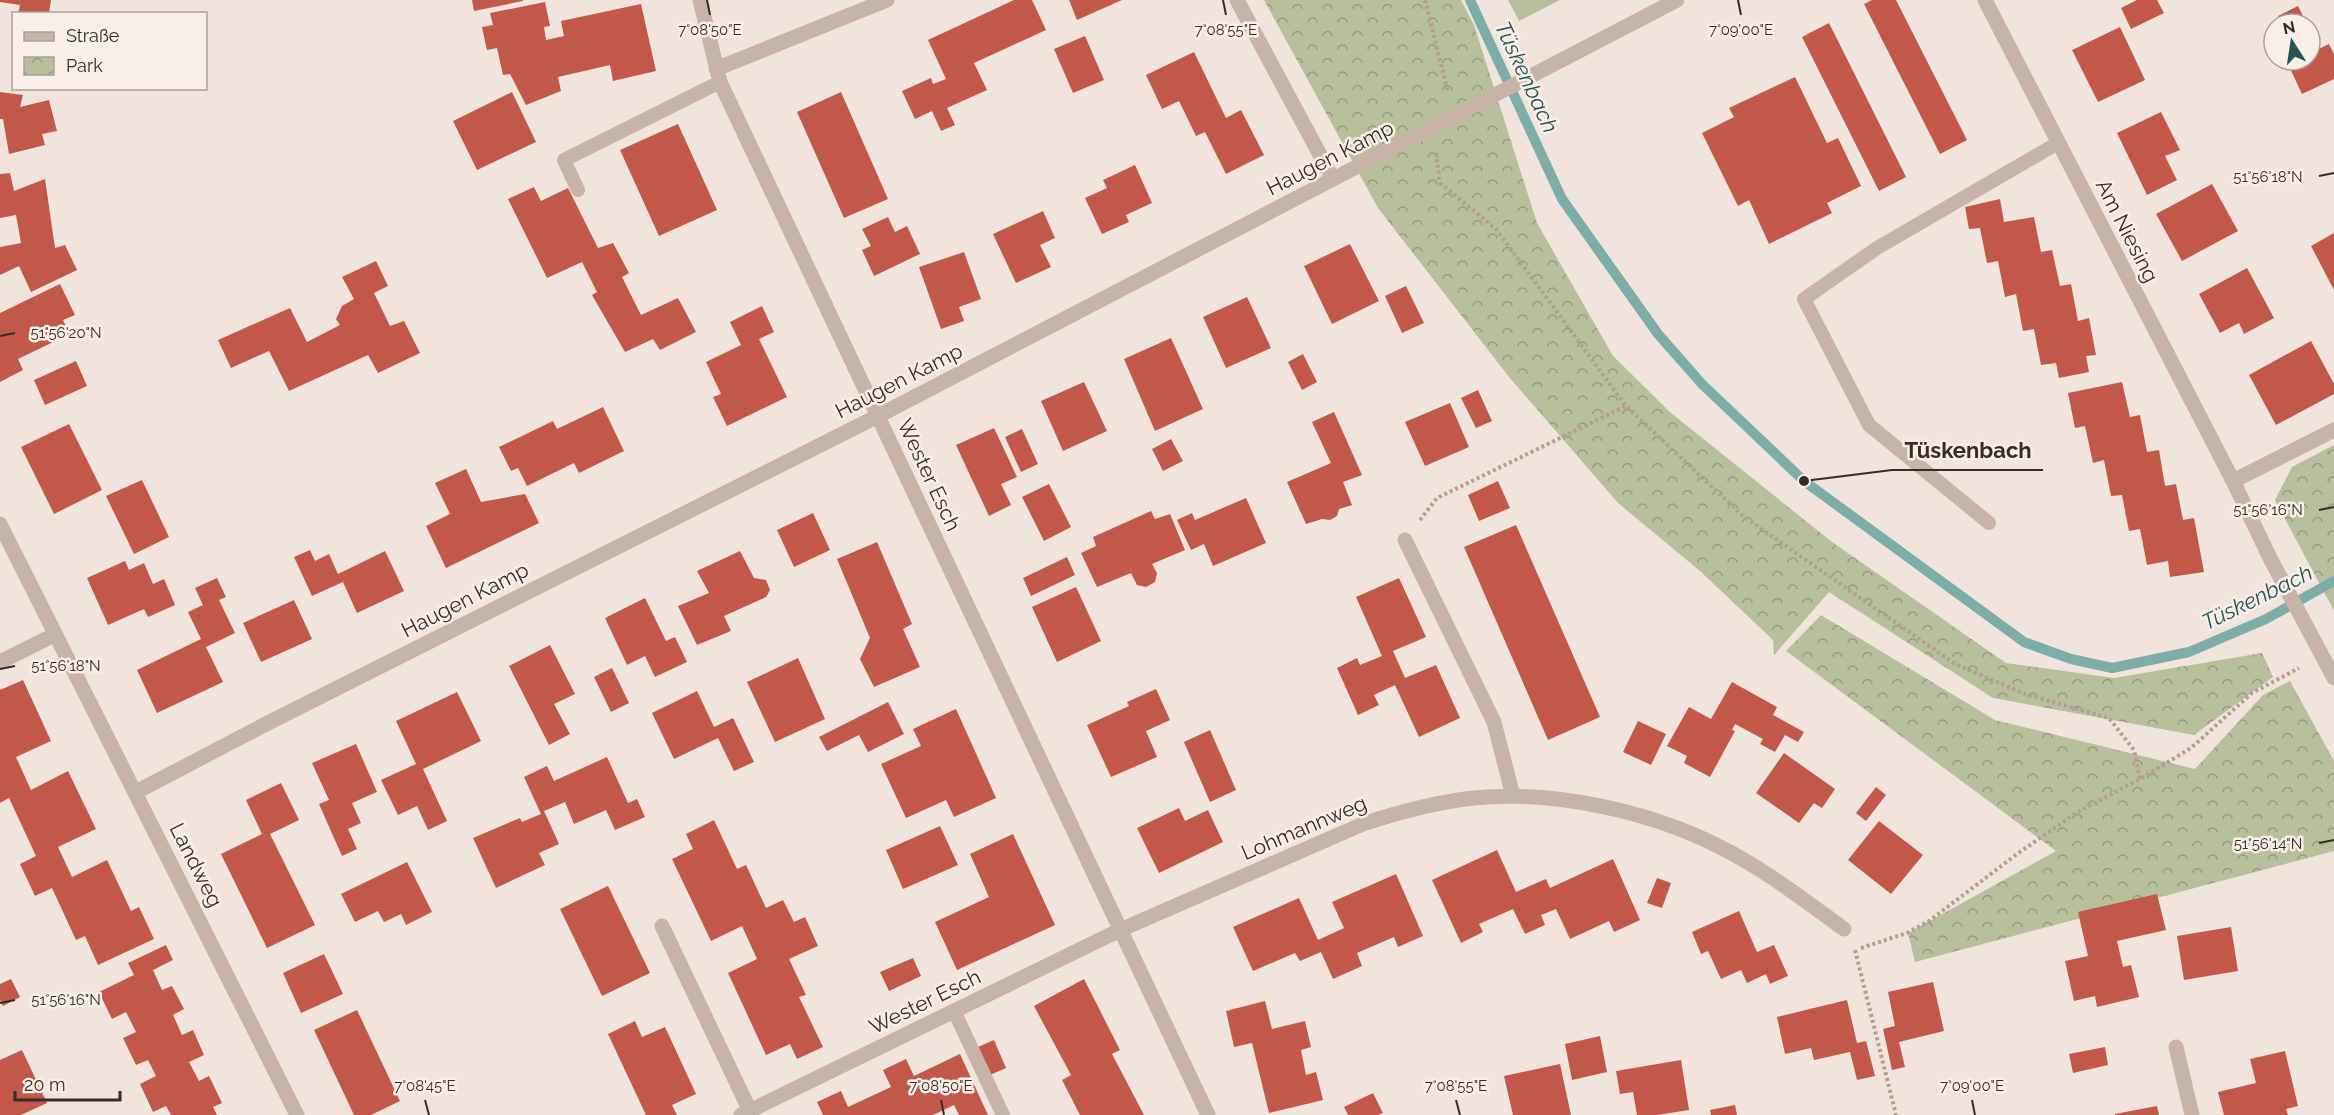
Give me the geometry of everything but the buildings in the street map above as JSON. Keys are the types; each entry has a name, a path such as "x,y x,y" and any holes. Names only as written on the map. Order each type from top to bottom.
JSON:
{"street":[{"name":"Wester Esch","path":"700,0 718,76 1208,1115"},
{"path":"718,76 887,0"},
{"path":"1237,0 1333,180"},
{"name":"Haugen Kamp","path":"136,792 878,416 1677,0"},
{"name":"Am Niesing","path":"1985,0 2233,481 2271,560 2334,678"},
{"path":"2233,481 2334,430"},
{"name":"Landweg","path":"0,524 297,1115"},
{"path":"1405,540 1494,722 1514,796"},
{"path":"0,662 54,635"},
{"name":"Lohmannweg","path":"1120,930 1364,824 1398,812 1474,798 1514,796 1579,802 1647,817 1684,830 1720,846 1786,887 1844,929"},
{"name":"Wester Esch","path":"662,926 745,1113 1120,930"},
{"path":"2176,1047 2192,1115"}],"lane":[{"path":"578,190 564,160 718,76"},
{"path":"1989,523 1869,425 1804,299 1877,248 2058,143"},
{"path":"954,1011 1003,1115"}],"path":[{"path":"1425,0 1448,90 1432,129 1440,183 1496,229 1626,405 1743,516 1955,664 2025,694 2109,718 2134,750 2140,779"},
{"path":"1405,540 1437,498 1626,405"},
{"path":"1855,950 1906,933 1929,921 2017,854 2076,813 2140,779 2191,748 2252,693 2321,655"},
{"path":"1844,929 1855,950 1896,1115"}],"green space":[{"path":"1264,0 1461,0 1474,25 1537,223 1613,356 1671,413 1832,542 2006,663 2114,678 2262,653 2273,677 2194,735 1993,698 1829,592 1774,655 1773,640 1700,571 1618,503 1509,377 1378,208"},
{"path":"1508,0 1560,0 1519,21"},
{"path":"2334,445 2334,611 2275,500 2292,467"},
{"path":"1821,615 1995,720 2195,769 2263,695 2290,681 2334,761 2334,851 1915,962 1908,933 2056,851 1786,651"}],"waterway":[{"name":"Tüskenbach","path":"1470,0 1562,199 1658,334 1702,384 1804,481 2024,642 2071,659 2112,668 2189,652 2266,619 2334,581"}],"place":[{"name":"Tüskenbach","path":"1804,481"}]}
